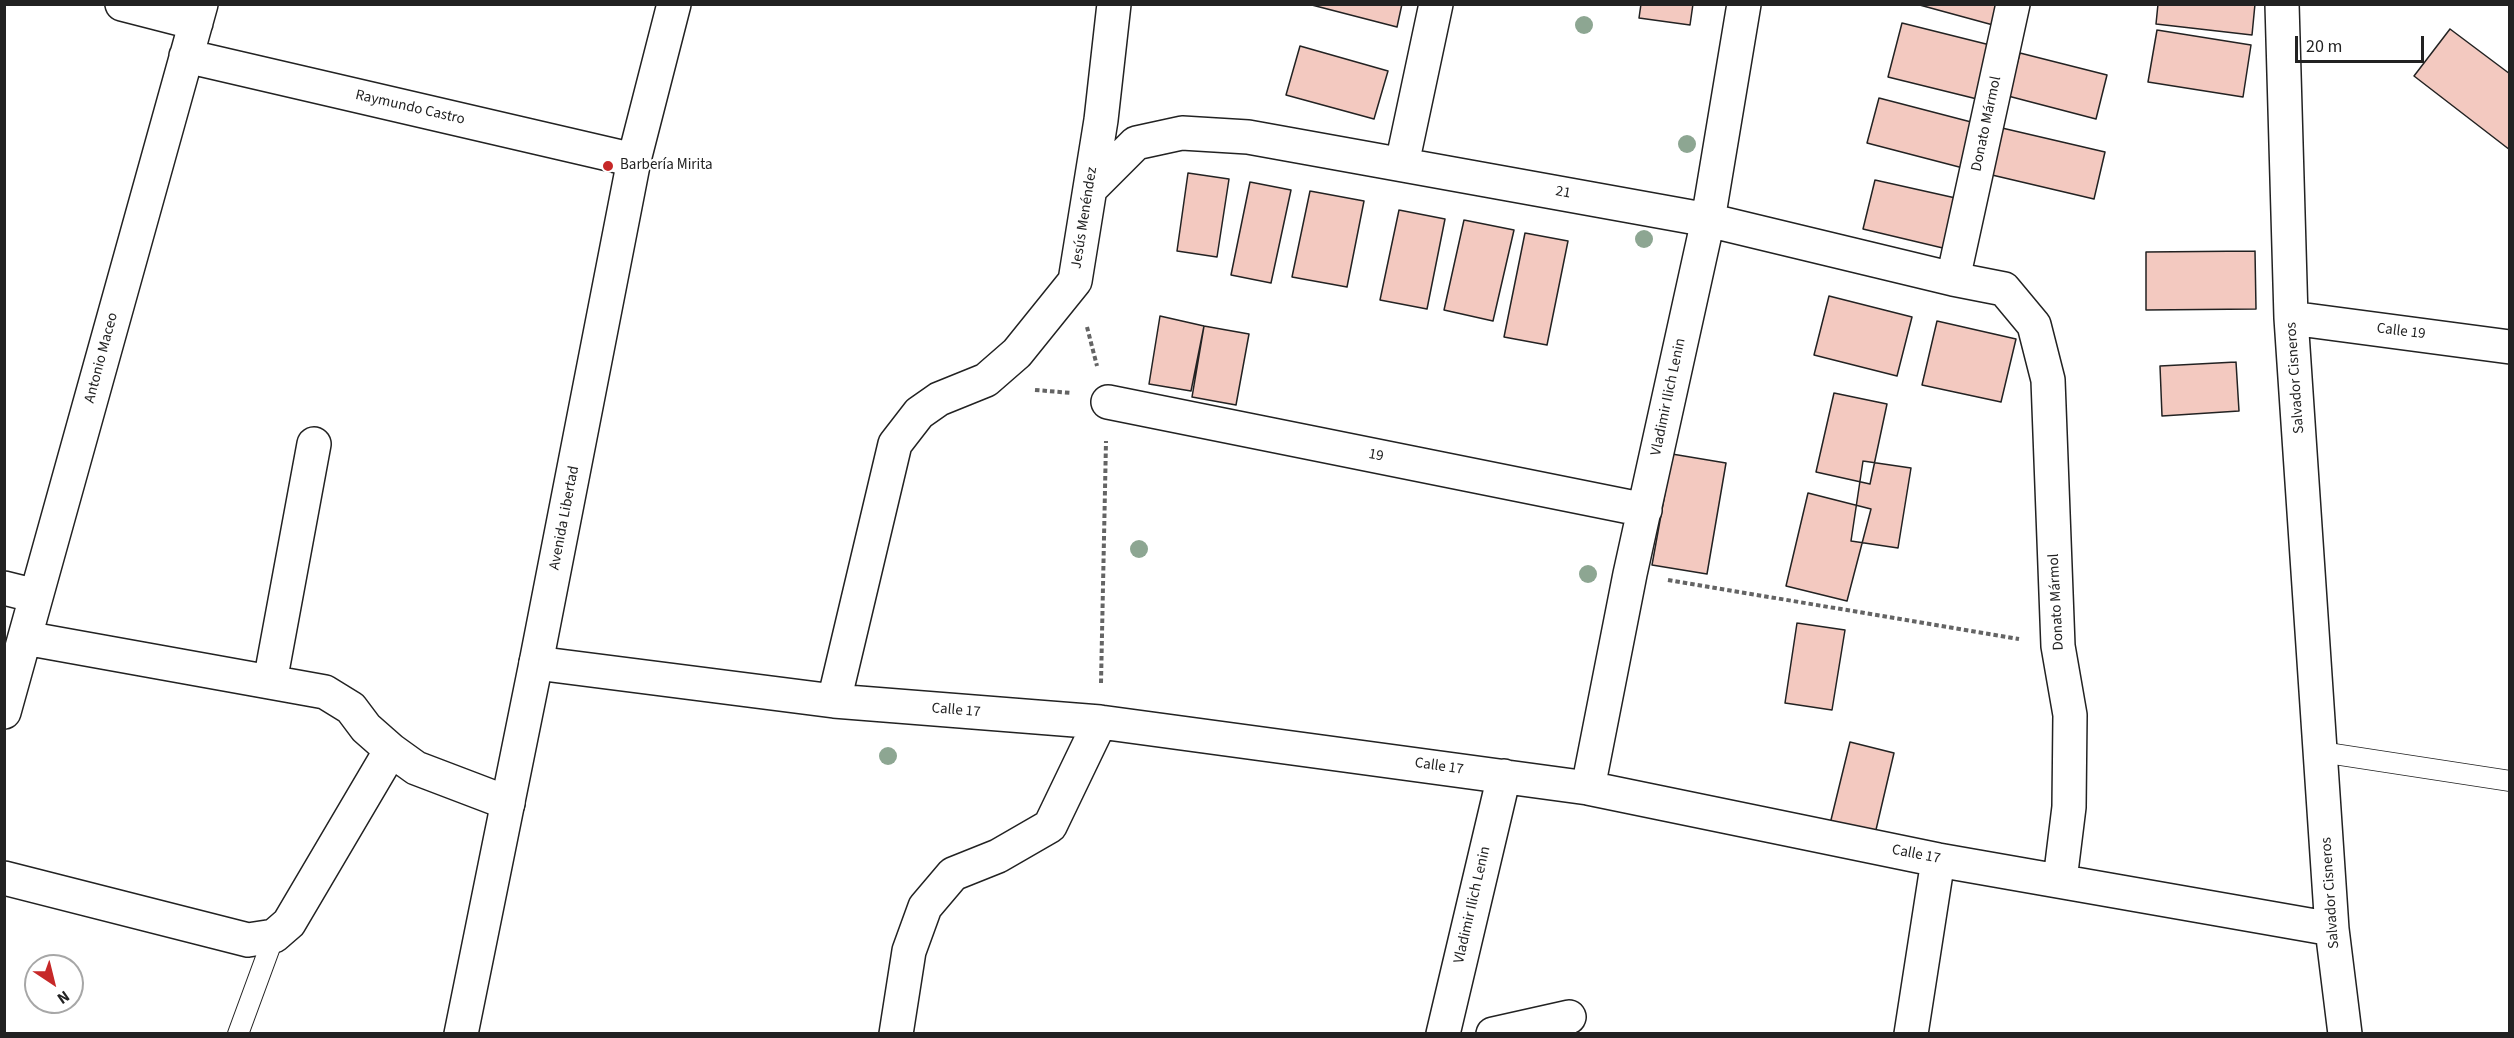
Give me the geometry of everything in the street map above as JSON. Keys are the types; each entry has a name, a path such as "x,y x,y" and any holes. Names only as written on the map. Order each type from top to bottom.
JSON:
{"street":[{"path":"122,4 199,14"},
{"name":"Avenida Libertad","path":"461,1034 634,160 674,4"},
{"name":"Jesús Menéndez","path":"834,701 895,444 919,413 939,399 986,380 1017,353 1075,281 1101,120 1114,4"},
{"path":"1402,164 1436,4"},
{"name":"Vladimir Ilich Lenin","path":"1588,788 1630,574 1708,220 1744,4"},
{"name":"Donato Mármol","path":"1953,279 2013,4"},
{"name":"Salvador Cisneros","path":"2282,4 2291,318 2332,929 2345,1034"},
{"name":"Antonio Maceo","path":"4,712 199,14"},
{"name":"Raymundo Castro","path":"186,56 634,160"},
{"name":"21","path":"1090,189 1136,143 1182,133 1248,137 1708,220 1953,279 2004,289 2034,325"},
{"name":"Calle 19","path":"2291,318 2510,347"},
{"name":"Donato Mármol","path":"2034,325 2048,380 2058,646 2070,715 2069,807 2060,880"},
{"name":"19","path":"1108,402 1645,510"},
{"path":"270,682 314,444"},
{"path":"4,588 36,596"},
{"path":"25,638 325,692 351,708 366,728 416,768 508,803"},
{"name":"Calle 17","path":"536,663 834,701 1100,722 1588,788 1938,860 2332,929"},
{"path":"896,1034 909,951 924,907 953,874 998,856 1050,826 1100,722"},
{"path":"4,878 248,940 274,936 289,922 391,750"},
{"name":"Vladimir Ilich Lenin","path":"1443,1034 1504,776"},
{"path":"1911,1034 1938,860"},
{"path":"1493,1034 1569,1017"}],"lane":[{"path":"2321,752 2510,781"},
{"path":"238,1034 274,936"}],"path":[{"path":"1075,281 1108,402 1100,722"},
{"path":"1630,574 2058,646"}],"building":[{"path":"1308,4 1402,4 1397,27"},
{"path":"1641,4 1693,4 1690,25 1639,18"},
{"path":"1916,4 1999,4 1993,25"},
{"path":"2158,4 2255,4 2252,35 2156,24"},
{"path":"1902,23 1990,45 1977,99 1888,77"},
{"path":"2450,29 2510,74 2510,150 2414,76"},
{"path":"2157,30 2251,45 2243,97 2148,82"},
{"path":"1300,46 1388,71 1374,119 1286,95"},
{"path":"2020,53 2107,75 2096,119 2008,96"},
{"path":"1879,98 1975,123 1963,168 1867,143"},
{"path":"2002,128 2105,152 2094,199 1992,175"},
{"path":"1188,173 1229,179 1217,257 1177,251"},
{"path":"1875,180 1960,199 1947,249 1863,229"},
{"path":"1250,182 1291,190 1271,283 1231,275"},
{"path":"1310,191 1364,201 1347,287 1292,277"},
{"path":"1399,210 1445,219 1427,309 1380,300"},
{"path":"1464,220 1514,230 1493,321 1444,310"},
{"path":"1525,233 1568,241 1547,345 1504,337"},
{"path":"2255,251 2256,309 2146,310 2146,252"},
{"path":"1829,296 1912,317 1897,376 1814,355"},
{"path":"1160,316 1204,326 1191,391 1149,384"},
{"path":"1937,321 2016,339 2001,402 1922,385"},
{"path":"1204,326 1249,334 1236,405 1192,397"},
{"path":"2236,362 2239,411 2162,416 2160,366"},
{"path":"1834,393 1887,404 1870,484 1816,472"},
{"path":"1672,454 1726,463 1707,574 1652,565"},
{"path":"1863,461 1911,468 1898,548 1851,541"},
{"path":"1808,493 1871,509 1847,601 1786,586"},
{"path":"1797,623 1845,630 1832,710 1785,703"},
{"path":"1850,742 1894,753 1875,834 1830,824"}],"place":[{"name":"Barbería Mirita","path":"608,166"}]}
